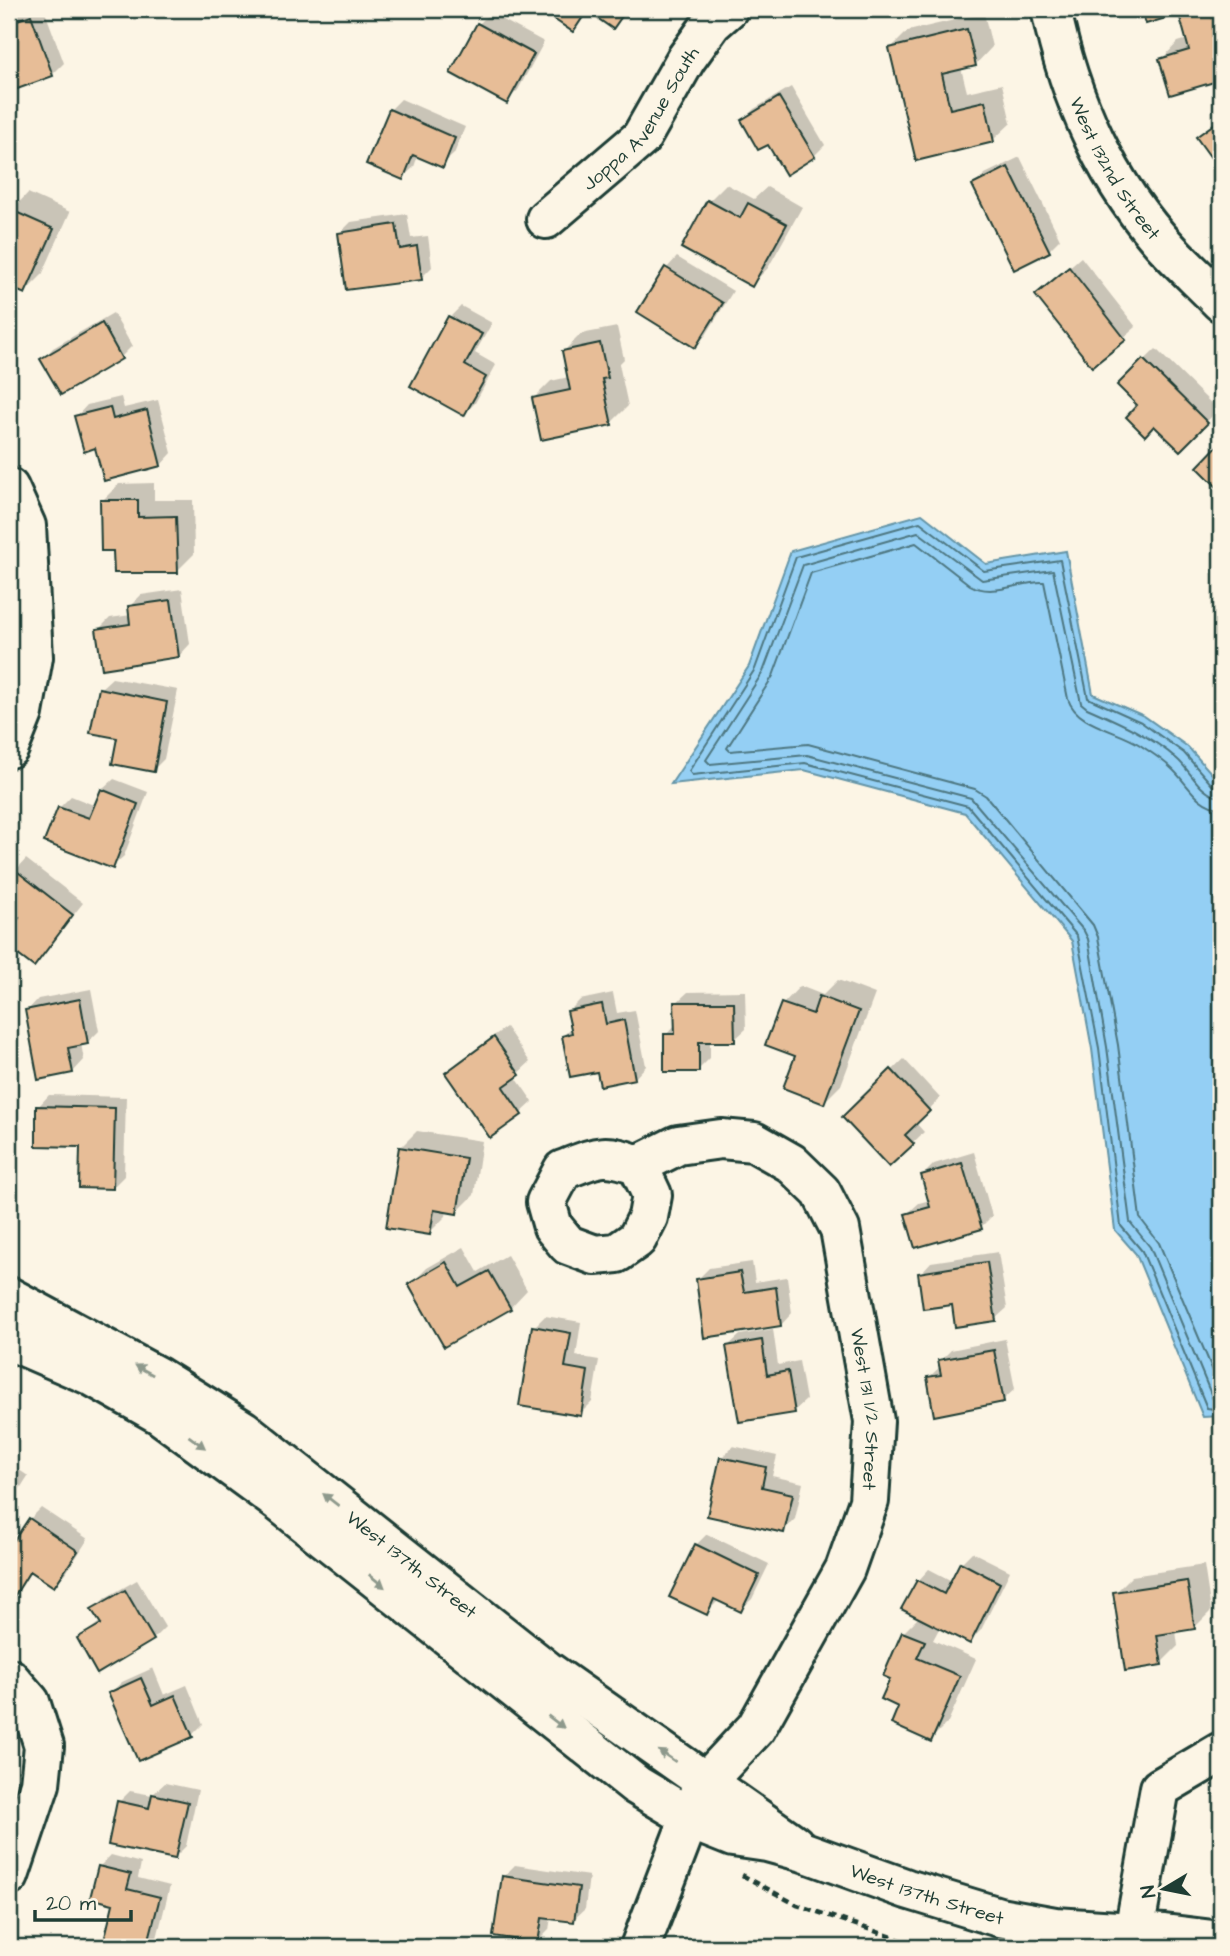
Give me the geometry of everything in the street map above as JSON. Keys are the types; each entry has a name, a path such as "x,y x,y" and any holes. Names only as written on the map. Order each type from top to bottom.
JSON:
{"street":[{"name":"Joppa Avenue South","path":"545,219 641,138 687,59 712,23 728,9"},
{"name":"West 132nd Street","path":"1051,9 1072,90 1097,144 1139,212 1170,251 1221,302"},
{"path":"9,488 26,526 33,657 23,713 9,748"},
{"name":"West 131 1/2 Street","path":"638,1165 678,1145 721,1139 754,1142 791,1163 821,1192 839,1229 874,1422 869,1501 845,1569 756,1728 705,1782 640,1947"},
{"name":"West 137th Street","path":"9,1297 158,1377 243,1430 546,1670 764,1821 804,1852"},
{"name":"West 137th Street","path":"9,1340 90,1375 159,1414 279,1502 636,1785 690,1817 733,1837 804,1852 907,1889 999,1917 1055,1927 1221,1941"},
{"path":"9,1678 30,1702 44,1746 40,1784 9,1876"},
{"path":"1134,1932 1160,1788 1221,1752"}],"water":[{"path":"922,514 986,564 1066,551 1093,694 1144,716 1188,747 1221,784 1221,1416 1203,1417 1136,1254 1115,1230 1092,1049 1072,941 965,813 804,770 671,784 749,666 791,551"}],"building":[{"path":"539,9 627,9 613,29 587,11 573,32"},
{"path":"1141,9 1221,9 1221,80 1170,95 1159,59 1189,50 1179,14 1146,24"},
{"path":"31,15 53,76 9,92 9,23"},
{"path":"477,23 534,54 507,104 450,73"},
{"path":"967,29 976,66 942,74 950,109 985,101 994,142 916,161 889,48"},
{"path":"779,97 815,157 786,175 768,145 758,150 741,120"},
{"path":"389,109 455,138 443,168 413,155 403,180 366,164"},
{"path":"1221,119 1221,167 1219,169 1196,137"},
{"path":"1008,167 1050,252 1014,270 972,185"},
{"path":"707,200 740,218 748,203 787,224 752,287 681,248"},
{"path":"9,209 54,229 25,294 9,287"},
{"path":"396,224 400,249 417,246 422,280 346,290 338,233"},
{"path":"665,267 723,303 695,348 637,312"},
{"path":"1069,267 1126,340 1092,367 1035,295"},
{"path":"448,316 482,334 465,365 486,377 464,416 410,386"},
{"path":"102,323 122,359 61,395 40,359"},
{"path":"600,343 608,378 602,379 612,425 541,440 532,398 570,390 562,351"},
{"path":"1143,359 1208,423 1180,451 1154,426 1145,436 1126,417 1137,405 1117,385"},
{"path":"110,407 113,419 147,410 161,466 104,481 95,448 84,452 74,416"},
{"path":"1221,442 1221,491 1197,467"},
{"path":"100,500 138,500 138,517 176,516 178,573 114,573 113,551 101,551"},
{"path":"171,600 179,657 102,669 96,629 130,624 128,606"},
{"path":"99,688 167,702 154,772 112,764 117,738 90,733"},
{"path":"101,789 138,804 113,869 44,842 58,807 89,818"},
{"path":"14,869 73,915 34,967 9,948 9,932 19,918 9,911 9,875"},
{"path":"819,996 859,1011 824,1104 783,1088 795,1056 765,1045 781,1003 813,1014"},
{"path":"80,999 88,1044 68,1048 73,1073 38,1080 25,1010"},
{"path":"674,1002 734,1002 735,1042 699,1042 699,1072 664,1072 664,1034 675,1034"},
{"path":"602,1004 606,1024 624,1020 635,1079 600,1086 597,1072 570,1077 562,1036 572,1033 567,1011"},
{"path":"494,1037 520,1075 503,1087 522,1115 490,1138 445,1073"},
{"path":"891,1069 930,1111 905,1135 914,1144 889,1167 842,1117"},
{"path":"36,1106 115,1108 113,1189 79,1188 80,1147 36,1146"},
{"path":"399,1147 466,1158 457,1214 434,1210 430,1235 386,1228"},
{"path":"962,1163 982,1229 915,1248 905,1214 930,1207 921,1175"},
{"path":"446,1262 460,1287 489,1271 511,1309 444,1347 408,1284"},
{"path":"987,1262 996,1321 955,1327 952,1305 923,1309 918,1273"},
{"path":"740,1272 744,1292 776,1287 781,1326 704,1338 696,1279"},
{"path":"532,1326 571,1333 565,1367 588,1371 581,1416 519,1406"},
{"path":"762,1340 767,1375 788,1371 795,1413 739,1422 726,1346"},
{"path":"994,1350 1004,1402 934,1416 927,1377 941,1375 938,1360"},
{"path":"720,1457 766,1467 762,1487 793,1494 784,1533 707,1516"},
{"path":"29,1518 78,1551 54,1587 30,1571 15,1595 9,1591 9,1548"},
{"path":"695,1544 759,1575 741,1612 714,1599 707,1615 669,1597"},
{"path":"960,1562 1000,1583 970,1644 901,1609 917,1580 944,1594"},
{"path":"1187,1581 1195,1629 1157,1635 1162,1665 1125,1671 1113,1592"},
{"path":"125,1590 154,1640 97,1674 77,1638 101,1624 91,1609"},
{"path":"1221,1601 1221,1641 1219,1641 1213,1603"},
{"path":"902,1632 925,1641 917,1658 960,1676 931,1742 891,1724 898,1707 881,1699 890,1679 883,1676"},
{"path":"141,1678 153,1705 175,1695 193,1737 138,1761 108,1693"},
{"path":"152,1794 188,1802 175,1859 108,1845 117,1801 149,1808"},
{"path":"98,1866 131,1874 127,1889 160,1897 147,1947 129,1947 104,1941 113,1904 90,1898"},
{"path":"502,1876 579,1887 574,1922 542,1918 538,1943 493,1936"}]}
